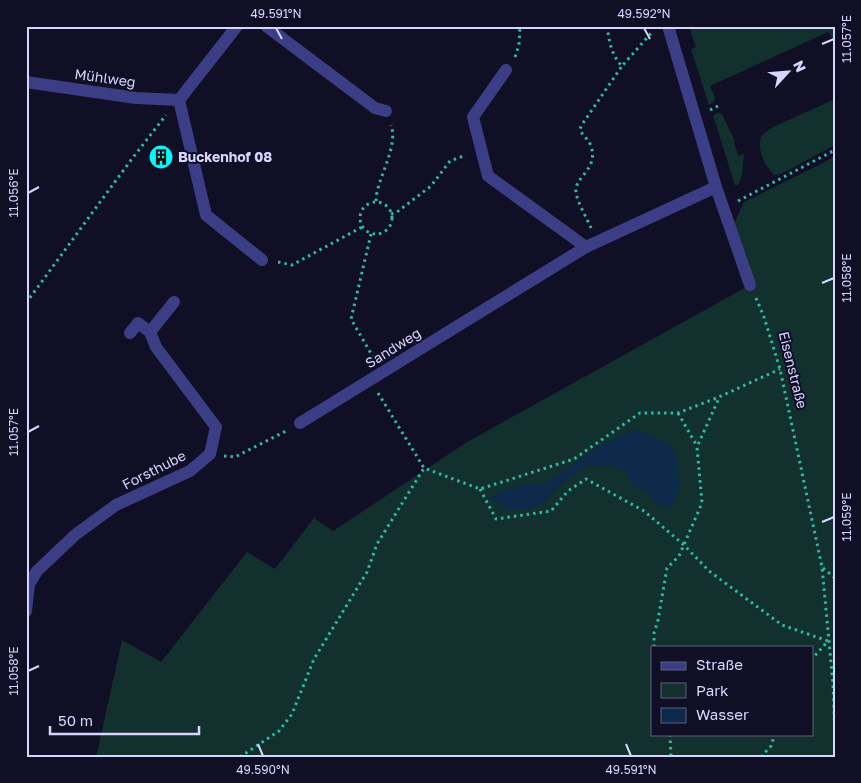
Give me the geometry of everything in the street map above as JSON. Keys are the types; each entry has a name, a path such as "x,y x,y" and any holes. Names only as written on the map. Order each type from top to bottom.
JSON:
{"street":[{"path":"237,26 179,100 206,215 262,260"},
{"path":"266,26 375,108 386,111"},
{"path":"663,28 750,285"},
{"path":"506,70 472,117 488,176 586,247"},
{"name":"Mühlweg","path":"26,82 136,98 179,100"},
{"name":"Sandweg","path":"300,423 586,247 716,187"},
{"path":"150,332 174,302"},
{"path":"130,333 138,323 150,332 156,347 216,427 210,454"},
{"name":"Forsthube","path":"28,584 37,571 75,536 116,505 190,471 210,454"},
{"path":"26,610 28,584"}],"path":[{"path":"506,70 516,54 520,26"},
{"path":"607,26 612,52 622,66"},
{"path":"599,242 576,193 576,186 588,170 592,155 590,143 580,130 584,119 622,66 652,31 663,28"},
{"path":"708,111 718,106"},
{"path":"376,202 376,195 388,160 393,130 386,111"},
{"path":"26,303 131,160 169,112"},
{"path":"392,214 431,186 450,162 481,149"},
{"path":"737,202 835,150"},
{"path":"376,202 386,205 392,214 391,223 389,228 383,233 371,234 362,227 359,219 363,207 368,203 376,202"},
{"path":"262,260 292,265 362,227"},
{"path":"371,234 351,319 373,356 378,393 424,468 480,489 574,459 640,413 678,413 719,397 780,369"},
{"name":"Eisenstraße","path":"750,285 764,317 780,369 822,567 833,684 835,734"},
{"path":"698,447 719,397"},
{"path":"654,646 654,633 668,568 679,556 702,503 698,447 678,413"},
{"path":"210,454 235,457 300,423"},
{"path":"240,757 279,731 292,714 314,659 367,572 377,544 424,468"},
{"path":"480,489 496,519 551,511 568,491 586,479 644,511 684,545 709,571 782,625 828,641 814,657"},
{"path":"822,567 835,578"},
{"path":"670,736 670,757"},
{"path":"761,757 772,746 774,736"}],"green space":[{"path":"689,26 835,26 835,37 832,38 828,32 710,86 715,97 714,102 709,105 691,49 696,47"},
{"path":"835,99 835,145 781,174 774,175 762,156 760,140 762,135 773,127"},
{"path":"722,114 735,141 734,144 739,156 744,154 742,176 737,186 735,185 713,115"},
{"path":"835,156 835,757 96,757 122,640 161,662 247,552 275,569 314,518 333,531 467,442 750,285 731,230 744,202"}],"water":[{"path":"635,429 669,444 675,453 680,486 672,508 659,507 647,491 640,490 633,485 625,472 614,466 588,466 570,477 543,503 528,510 504,510 496,494 524,483 547,483 596,448"}],"waterway":[{"path":"495,498 499,499"}],"place":[{"name":"Buckenhof 08","path":"161,157"}]}
